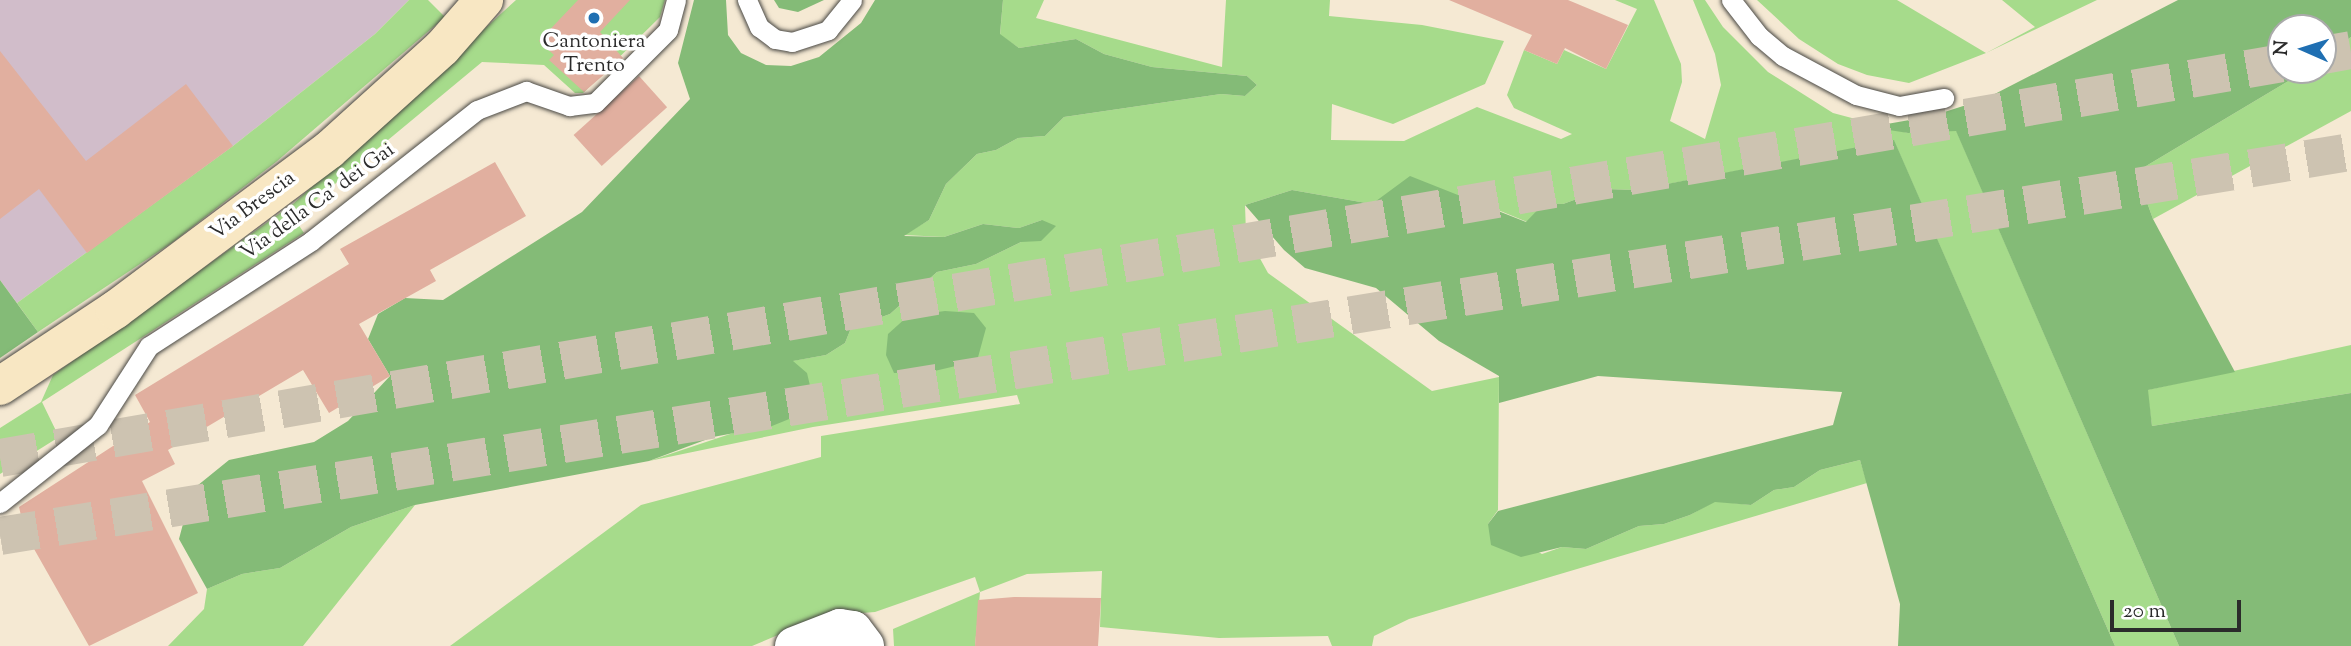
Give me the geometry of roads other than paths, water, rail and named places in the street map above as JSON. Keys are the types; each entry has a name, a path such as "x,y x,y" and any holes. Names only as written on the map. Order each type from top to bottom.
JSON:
{"street":[{"name":"Via Brescia","path":"0,387 115,310 329,150 442,48 484,0"},
{"path":"794,646 840,628 853,630 865,646"}],"lane":[{"name":"Via della Ca' dei Gai","path":"0,503 98,425 149,346 311,241 477,110 526,91 569,106 595,103 668,30 677,0"},
{"path":"747,0 760,27 775,39 792,42 828,30 852,0"},
{"path":"1731,0 1759,36 1783,56 1856,95 1899,106 1944,98"}],"tunnel":[{"path":"2337,52 2351,50"},
{"path":"0,458 2267,65"},
{"path":"0,536 2351,152"}],"place":[{"name":"Cantoniera Trento","path":"594,18"}]}
